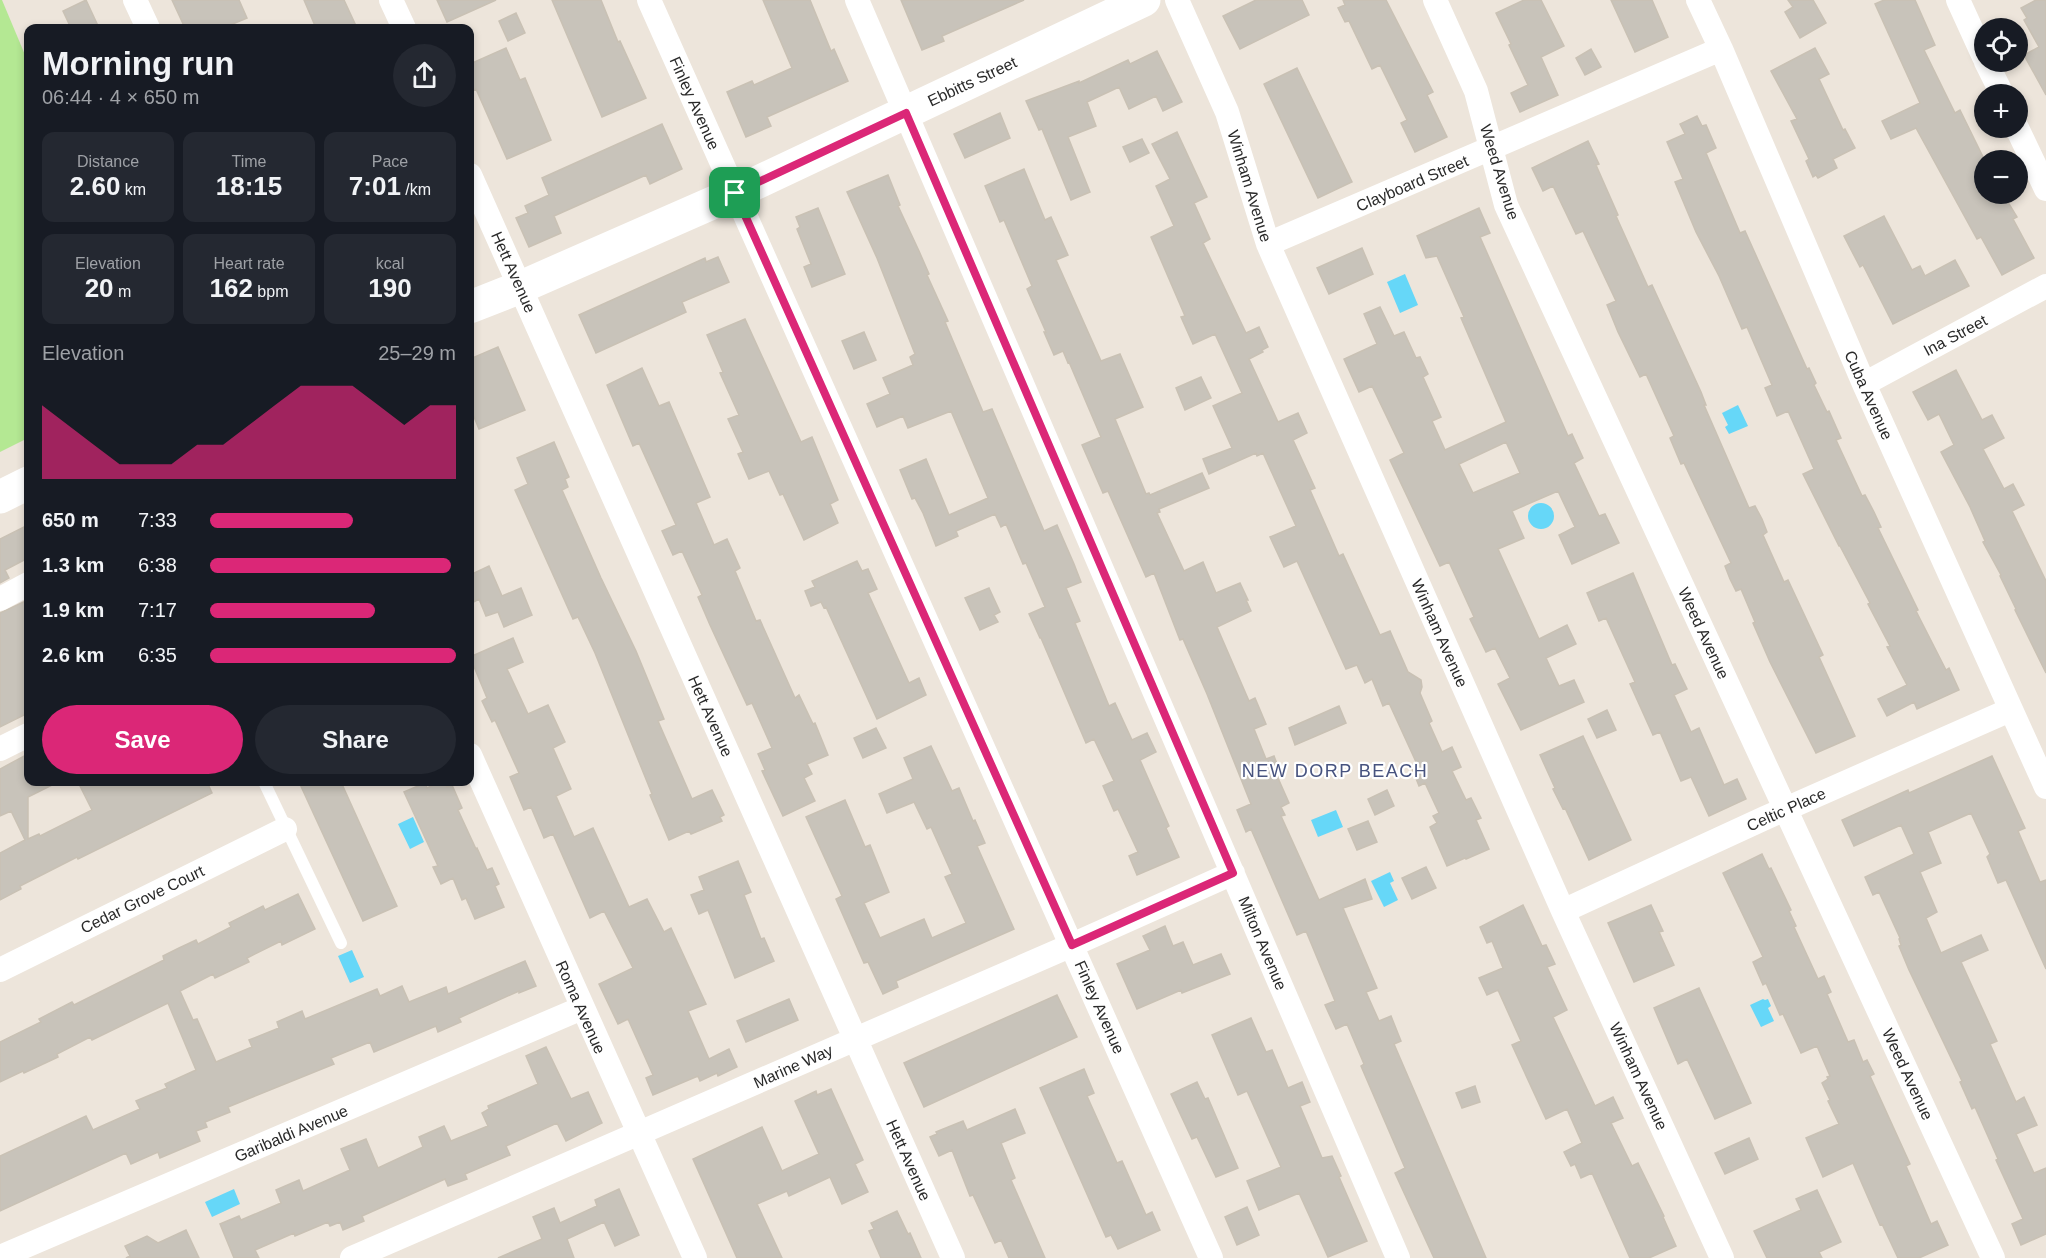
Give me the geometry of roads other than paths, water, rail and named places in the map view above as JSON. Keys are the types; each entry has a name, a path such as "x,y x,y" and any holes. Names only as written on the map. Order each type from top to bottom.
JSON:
{"street":[{"path":"135,0 146,24"},
{"path":"391,0 402,24"},
{"name":"Finley Avenue","path":"649,0 1212,1258"},
{"name":"Milton Avenue","path":"856,0 1398,1258"},
{"name":"Winham Avenue","path":"1177,0 1227,112 1268,244 1563,911 1722,1258"},
{"name":"Weed Avenue","path":"1435,0 1476,91 1506,205 1993,1258"},
{"name":"Cuba Avenue","path":"1698,0 1864,384 2046,787"},
{"path":"1958,0 1974,35"},
{"name":"Ebbitts Street","path":"474,305 735,193 906,113 1126,4"},
{"name":"Clayboard Street","path":"1268,244 1721,49"},
{"path":"2022,138 2046,189"},
{"name":"Hett Avenue","path":"474,184 953,1258"},
{"name":"Ina Street","path":"1864,384 2046,286"},
{"path":"0,497 24,485"},
{"path":"0,599 24,586"},
{"name":"Celtic Place","path":"1563,911 1785,809 2010,710"},
{"path":"0,749 24,737"},
{"name":"Roma Avenue","path":"474,764 695,1258"},
{"name":"Cedar Grove Court","path":"0,970 285,829"},
{"name":"Marine Way","path":"352,1258 1233,873"},
{"name":"Garibaldi Avenue","path":"0,1257 582,1008"}],"lane":[{"path":"266,786 341,943"}],"water":[{"path":"1405,274 1418,305 1400,313 1387,282"},
{"path":"1738,405 1748,426 1729,434 1725,427 1728,425 1722,413"},
{"path":"1541,503 1550,507 1554,516 1550,525 1541,529 1532,525 1528,516 1532,507"},
{"path":"1336,810 1343,827 1318,837 1311,820"},
{"path":"413,817 424,842 410,849 398,824"},
{"path":"1390,872 1394,881 1390,883 1398,900 1384,907 1371,881"},
{"path":"352,950 364,977 350,983 338,956"},
{"path":"1768,999 1771,1006 1768,1008 1774,1021 1761,1027 1750,1005"},
{"path":"234,1189 240,1204 212,1217 205,1202"}],"district":[{"name":"NEW DORP BEACH","path":"1335,771"}]}
